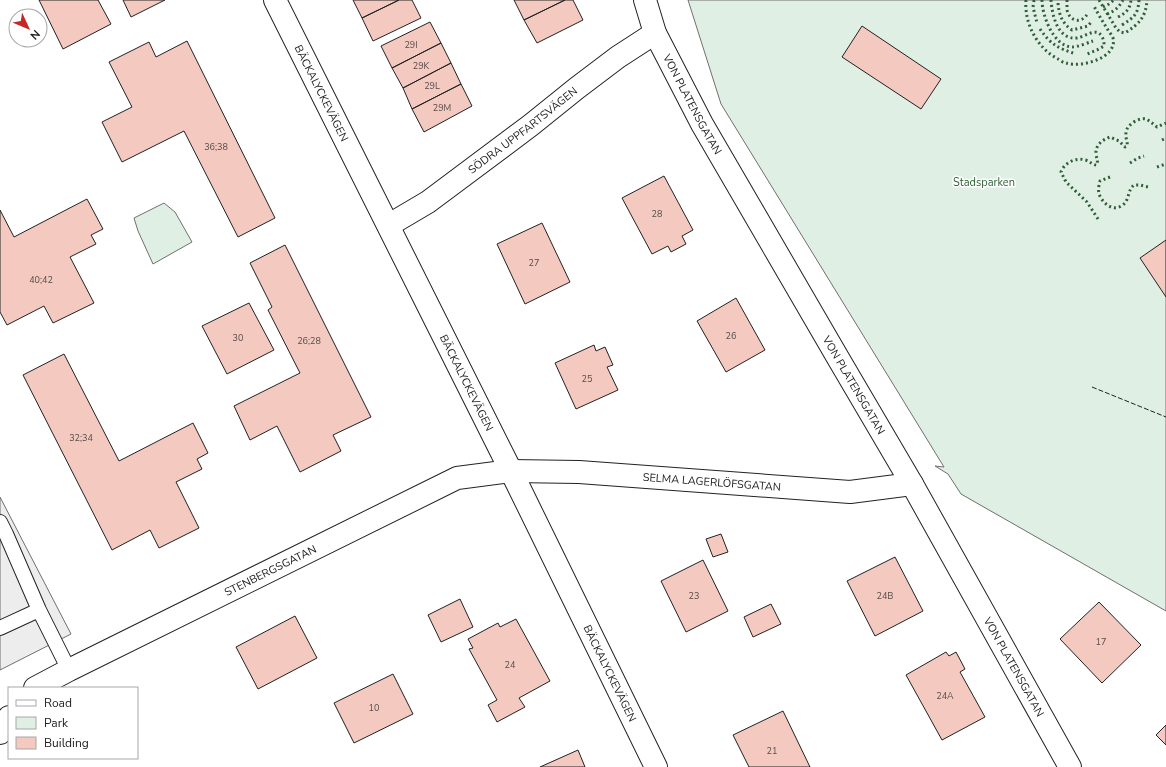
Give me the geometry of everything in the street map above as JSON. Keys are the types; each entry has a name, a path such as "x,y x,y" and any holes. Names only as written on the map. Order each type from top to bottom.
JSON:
{"street":[{"name":"BÄCKALYCKEVÄGEN","path":"275,0 389,225 656,767"},
{"name":"VON PLATENSGATAN","path":"645,0 655,33 702,124 912,484 1070,767"},
{"name":"SÖDRA UPPFARTSVÄGEN","path":"389,225 428,202 531,125 618,57 655,33"},
{"name":"SELMA LAGERLÖFSGATAN","path":"511,471 579,472 850,492 912,484"},
{"name":"STENBERGSGATAN","path":"37,687 457,478 511,471"},
{"path":"0,733 8,719"}],"lane":[{"path":"0,522 39,610 69,670"},
{"path":"0,628 39,610"}],"green space":[{"name":"Stadsparken","path":"688,0 1166,0 1166,611 961,494 948,474 935,466 944,467 721,104"},
{"path":"164,203 175,212 192,242 153,264 138,231 134,218"}],"shaded area":[{"path":"0,497 71,634 0,670"}],"building":[{"path":"39,0 98,0 111,24 63,49 48,18 48,8 43,8"},
{"path":"123,0 165,0 131,17"},
{"path":"353,0 399,0 362,18"},
{"path":"399,0 412,0 421,18 373,41 362,18"},
{"path":"514,0 565,0 524,20"},
{"path":"565,0 573,0 583,20 537,43 524,20"},
{"path":"430,22 441,43 392,68 381,46"},
{"path":"862,26 941,79 921,109 842,57"},
{"path":"187,41 275,218 238,237 184,131 122,162 102,122 132,107 109,62 149,42 156,57"},
{"path":"441,43 451,63 403,88 392,68"},
{"path":"451,63 461,84 412,109 403,88"},
{"path":"461,84 472,106 424,132 412,109"},
{"path":"664,176 693,230 682,236 686,244 671,252 668,246 652,254 622,198"},
{"path":"87,199 103,229 91,235 96,244 70,257 94,303 53,323 44,306 7,325 0,312 0,210 14,237"},
{"path":"542,223 570,282 525,304 497,244"},
{"path":"1166,240 1166,297 1140,258"},
{"path":"285,245 371,417 333,435 341,451 300,472 277,426 250,440 234,406 300,373 268,310 272,307 250,263"},
{"path":"736,298 765,350 726,372 697,321"},
{"path":"249,303 274,350 227,374 202,326"},
{"path":"594,345 596,351 605,347 613,365 607,367 618,390 576,409 555,363"},
{"path":"64,354 119,461 193,423 208,453 197,459 202,469 176,482 199,528 159,548 150,530 112,550 23,375"},
{"path":"721,534 728,552 713,557 706,539"},
{"path":"895,557 923,611 875,636 847,581"},
{"path":"703,560 728,611 686,632 661,581"},
{"path":"460,599 473,627 441,642 428,615"},
{"path":"1099,602 1141,645 1102,683 1060,639"},
{"path":"771,604 781,624 753,637 744,617"},
{"path":"295,616 317,658 258,689 236,647"},
{"path":"516,619 550,681 519,698 525,707 497,722 488,705 497,700 469,649 473,648 468,639 498,623 500,627"},
{"path":"946,652 949,656 956,652 965,669 960,672 985,717 942,740 906,675"},
{"path":"393,674 413,714 354,743 334,703"},
{"path":"783,711 810,767 749,767 733,735"},
{"path":"1166,725 1166,745 1156,735"},
{"path":"578,750 585,767 540,767"}],"hedge":[{"path":"1026,0 1027,17 1033,34 1038,42 1064,63 1073,64 1089,63 1097,60 1110,51 1113,45 1113,37 1094,6"},
{"path":"1034,0 1033,7 1037,23"},
{"path":"1042,0 1046,21 1054,36 1059,41 1072,47 1080,46 1093,41"},
{"path":"1051,0 1054,19 1060,31 1065,35 1070,38 1077,38 1094,32 1100,34 1104,40 1104,46 1087,54"},
{"path":"1067,0 1067,10 1073,19 1083,19 1088,13"},
{"path":"1099,0 1116,28 1120,32 1125,33 1141,20 1145,11 1147,0"},
{"path":"1103,7 1114,0"},
{"path":"1107,14 1112,12 1123,0"},
{"path":"1118,17 1127,10 1130,6 1131,0"},
{"path":"1122,25 1135,15 1138,9 1139,0"},
{"path":"1058,3 1062,18 1066,25 1072,30 1088,26 1092,21"},
{"path":"1040,29 1055,45 1076,54"},
{"path":"1098,219 1087,202 1066,182 1061,172 1065,166 1068,163 1078,159 1082,159 1097,165 1097,148 1102,141 1110,137 1119,141 1125,147 1127,146 1126,135 1128,127 1137,120 1146,119 1157,127 1166,123"},
{"path":"1162,140 1166,138"},
{"path":"1130,163 1144,156"},
{"path":"1157,167 1166,164"},
{"path":"1110,177 1100,181 1099,194 1102,200 1114,208 1118,208 1126,202 1130,190 1134,185 1148,187"}],"fence":[{"path":"1092,387 1166,417"}]}
